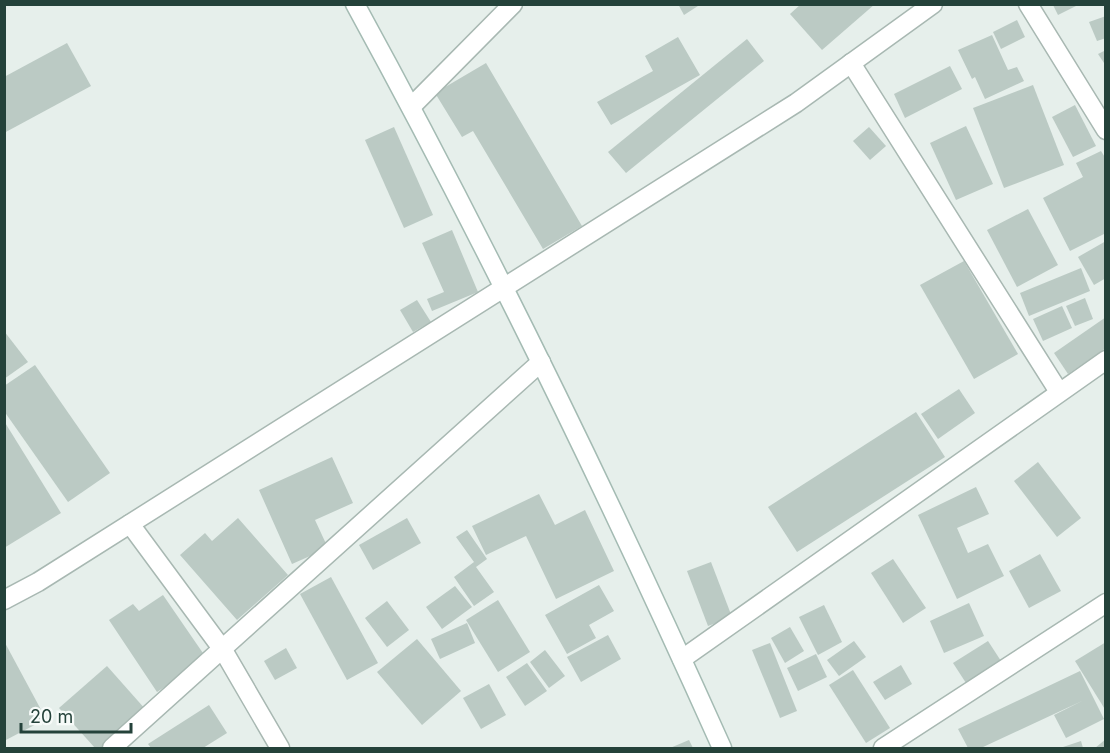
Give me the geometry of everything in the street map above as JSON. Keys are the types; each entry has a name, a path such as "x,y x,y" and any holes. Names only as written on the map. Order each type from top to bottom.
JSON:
{"street":[{"path":"355,4 411,107 541,362 722,748"},
{"path":"411,107 513,4"},
{"path":"4,600 38,582 796,103 933,4"},
{"path":"1028,4 1106,130"},
{"path":"851,63 1059,392"},
{"path":"682,659 1106,360"},
{"path":"112,748 541,362"},
{"path":"130,524 223,650 280,748"},
{"path":"883,748 1106,603"}],"building":[{"path":"678,4 701,4 684,15"},
{"path":"801,4 875,4 822,50 790,14"},
{"path":"1053,5 1078,5 1058,15"},
{"path":"1106,16 1106,38 1097,41 1089,22"},
{"path":"1017,20 1025,37 1001,49 993,32"},
{"path":"992,35 1008,70 1017,67 1024,81 985,99 975,77 972,79 958,50"},
{"path":"678,37 700,75 611,125 597,102 653,71 645,56"},
{"path":"747,39 764,61 626,173 608,152"},
{"path":"67,43 91,86 4,133 4,77"},
{"path":"1106,50 1106,66 1098,54"},
{"path":"486,63 582,226 543,249 473,131 462,137 435,93"},
{"path":"950,66 962,89 905,118 894,94"},
{"path":"1033,85 1064,165 1004,188 973,108"},
{"path":"1075,105 1096,146 1073,157 1052,117"},
{"path":"966,126 993,184 956,200 930,143"},
{"path":"394,127 433,215 404,228 365,140"},
{"path":"869,127 886,146 870,160 853,141"},
{"path":"1101,151 1106,159 1106,233 1070,251 1043,198 1083,177 1076,163"},
{"path":"1028,209 1058,265 1017,287 987,230"},
{"path":"452,230 478,292 432,311 427,299 444,292 422,243"},
{"path":"1106,241 1106,278 1094,285 1078,257"},
{"path":"964,261 1018,354 974,379 920,285"},
{"path":"1081,268 1090,291 1029,316 1020,293"},
{"path":"1085,298 1093,319 1075,326 1066,306"},
{"path":"417,300 431,322 413,332 400,310"},
{"path":"1062,306 1072,328 1043,341 1033,319"},
{"path":"1106,317 1106,348 1068,374 1054,353"},
{"path":"4,331 28,362 4,379"},
{"path":"35,365 110,473 68,502 4,411 4,386"},
{"path":"959,389 975,413 938,439 921,414"},
{"path":"916,412 945,457 797,552 768,507"},
{"path":"4,421 61,513 4,548"},
{"path":"332,457 353,503 315,520 328,548 292,564 259,490"},
{"path":"1038,462 1081,518 1057,537 1014,481"},
{"path":"976,487 989,514 957,528 968,553 988,544 1004,576 957,599 918,515"},
{"path":"539,494 555,525 585,510 614,571 556,599 526,536 486,555 472,526"},
{"path":"238,518 288,575 237,620 180,555 205,533 212,541"},
{"path":"407,518 421,543 373,570 359,545"},
{"path":"467,530 487,559 476,567 494,592 474,606 454,577 474,562 456,537"},
{"path":"1040,554 1061,591 1029,608 1009,571"},
{"path":"893,559 926,608 903,623 871,573"},
{"path":"711,562 732,617 708,626 687,571"},
{"path":"331,577 378,663 347,680 300,594"},
{"path":"599,585 614,611 589,625 596,638 567,654 545,615"},
{"path":"455,586 472,607 442,629 426,607"},
{"path":"163,595 207,659 157,692 109,620 133,604 139,611"},
{"path":"498,600 530,652 498,672 466,620"},
{"path":"387,601 409,630 387,647 365,618"},
{"path":"969,603 984,636 944,653 930,621"},
{"path":"824,605 842,642 818,655 799,617"},
{"path":"467,623 475,643 440,659 431,639"},
{"path":"790,627 804,651 785,663 771,638"},
{"path":"608,635 621,659 581,682 567,657"},
{"path":"417,639 461,691 422,725 377,672"},
{"path":"4,641 46,719 4,741"},
{"path":"854,641 866,657 839,676 827,660"},
{"path":"988,641 1001,661 966,683 953,663"},
{"path":"1106,642 1106,711 1075,661"},
{"path":"770,643 797,711 780,718 752,650"},
{"path":"286,648 297,668 275,680 264,661"},
{"path":"545,650 565,676 549,688 530,662"},
{"path":"816,654 827,677 798,691 787,668"},
{"path":"527,663 547,691 525,706 506,677"},
{"path":"901,665 912,684 885,700 873,682"},
{"path":"107,666 146,710 102,748 95,748 59,708"},
{"path":"853,670 890,728 866,743 829,685"},
{"path":"1080,671 1104,719 1066,738 1054,715 1082,701 981,748 968,748 958,729"},
{"path":"489,684 506,715 481,729 463,698"},
{"path":"209,705 227,733 203,748 151,748 148,744"},
{"path":"1106,739 1106,748 1095,748"},
{"path":"689,740 693,748 670,748"},
{"path":"1081,741 1083,748 1060,748"}]}
